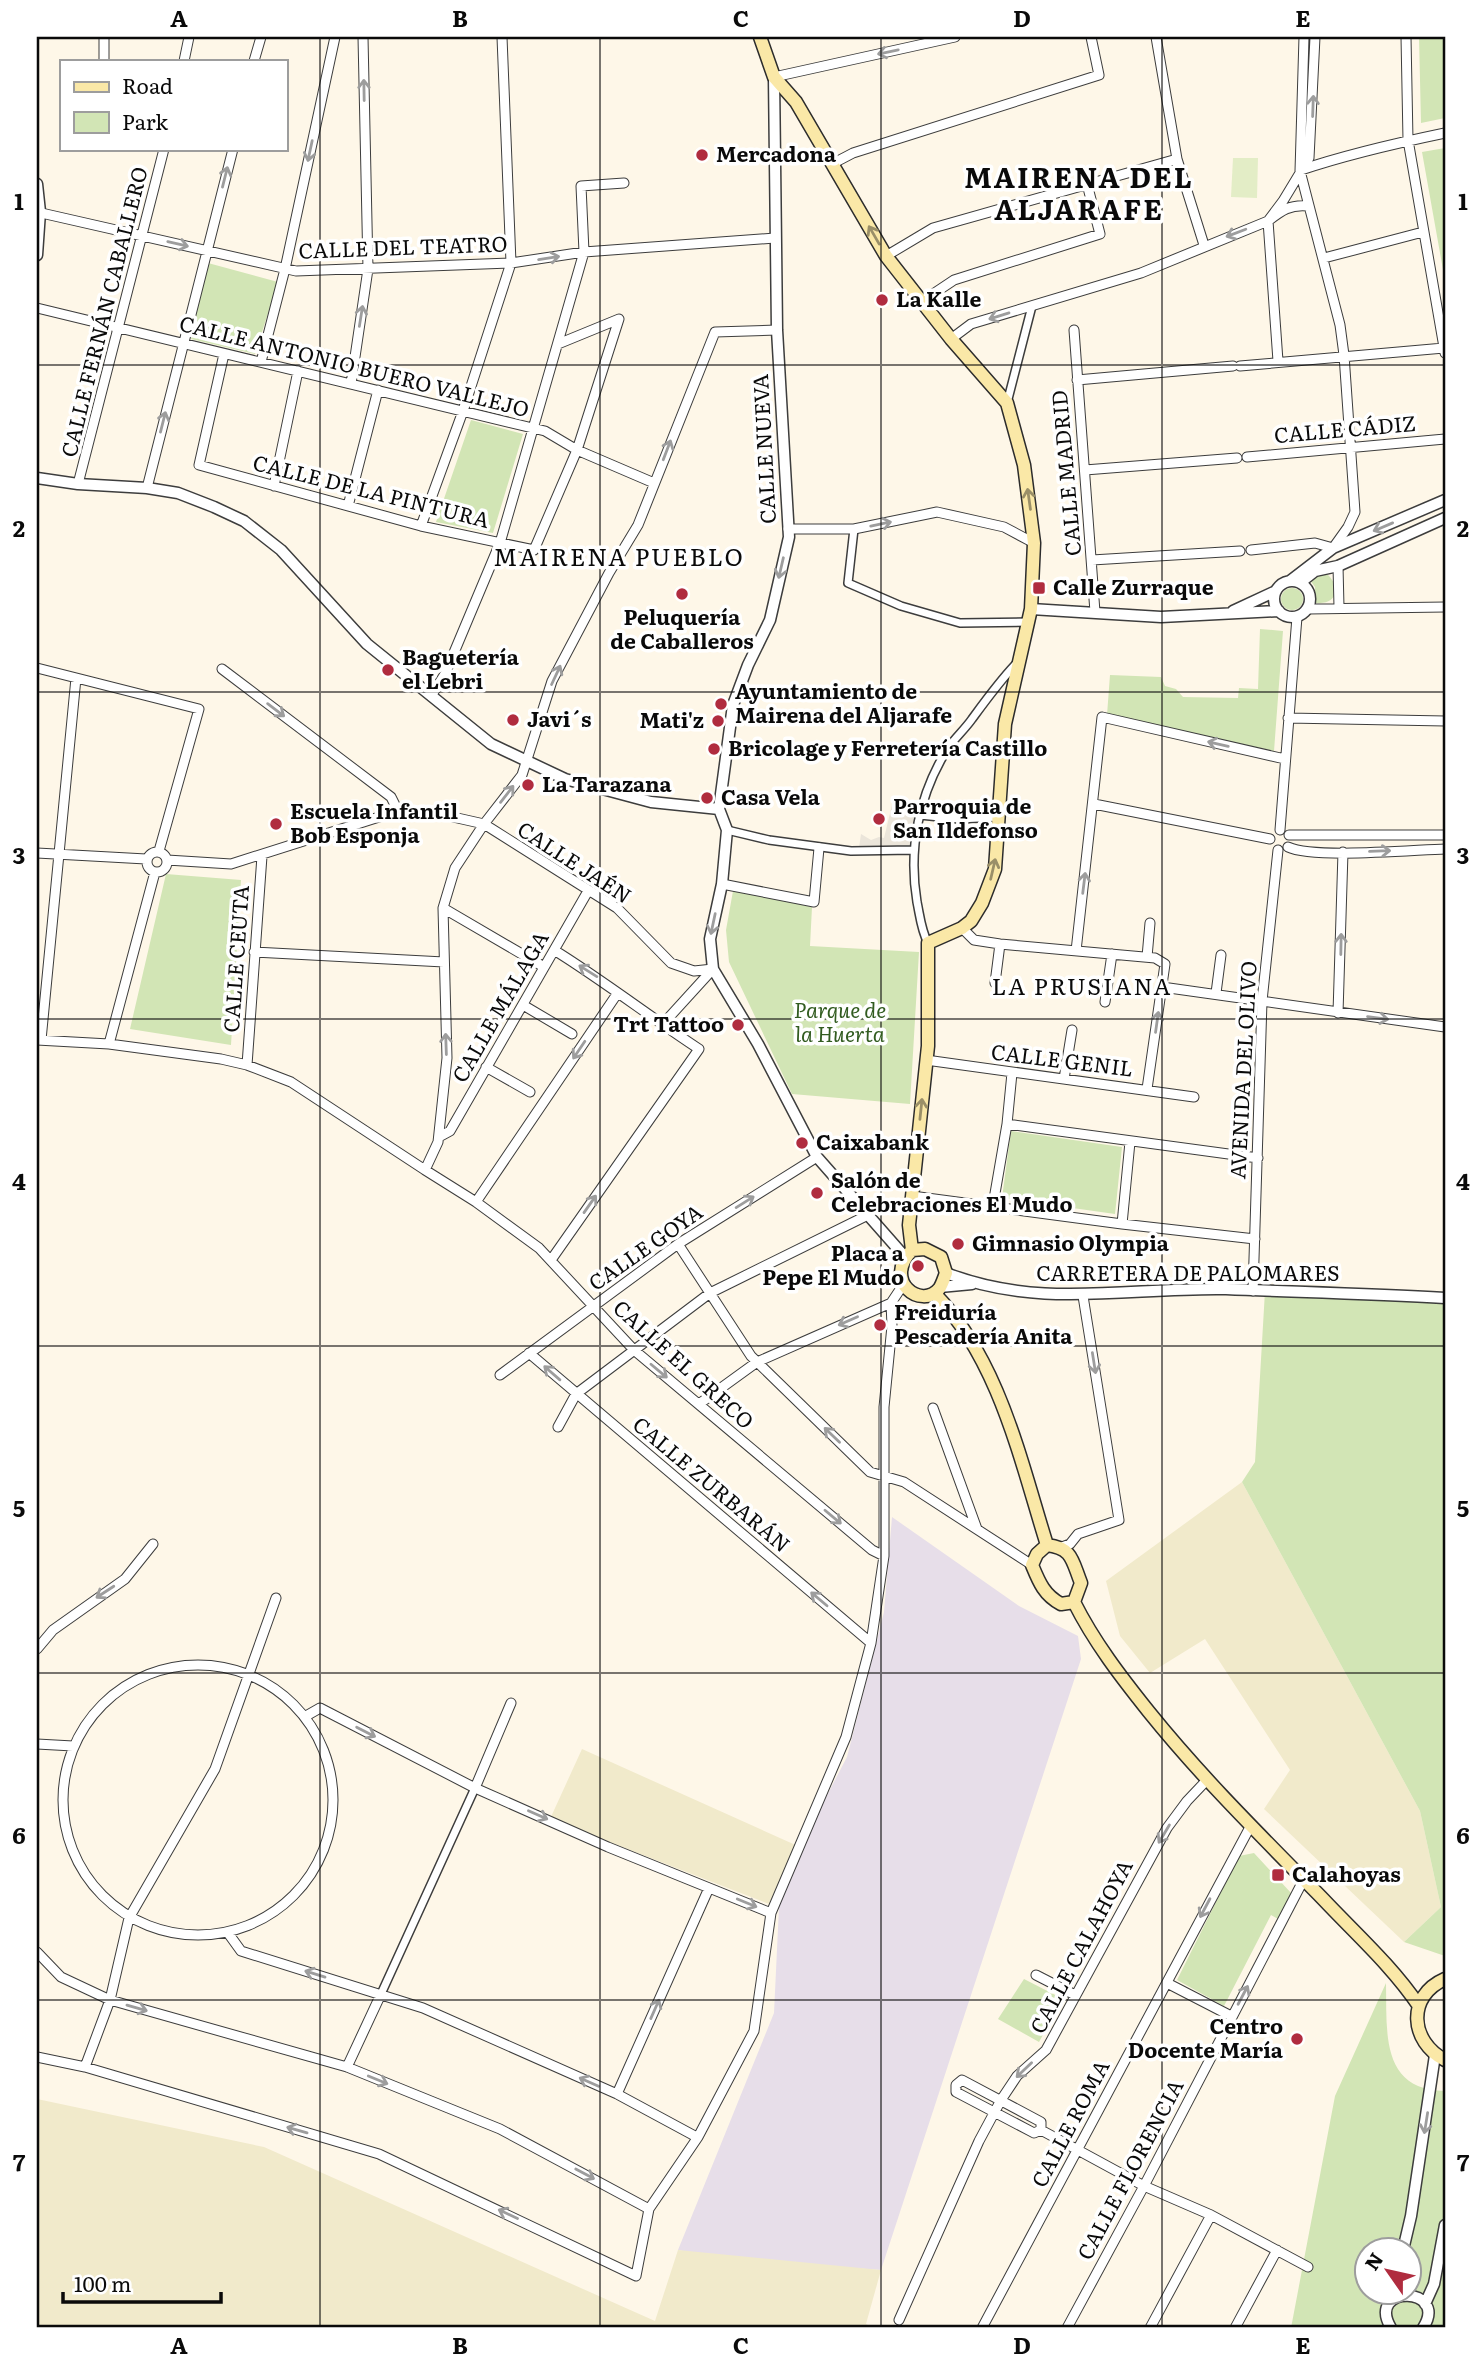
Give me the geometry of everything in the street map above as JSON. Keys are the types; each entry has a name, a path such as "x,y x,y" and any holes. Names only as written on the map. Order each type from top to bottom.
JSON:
{"main road":[{"path":"761,37 774,77 790,95 886,256 951,339 1007,404 1024,465 1034,543 1030,615 1005,724 995,869 982,904 971,921 962,928 928,943 926,1060 909,1225 909,1253 900,1269 903,1285 913,1294 924,1296 937,1290 946,1273 941,1257 925,1249 909,1253"},
{"path":"937,1290 975,1348 1005,1414 1038,1555 1040,1585 1049,1598 1061,1605 1074,1602"},
{"path":"1038,1555 1062,1547 1069,1554 1081,1583 1074,1602 1088,1629 1130,1688 1206,1781 1399,1978 1419,2006"},
{"path":"1399,1978 1430,1988"},
{"path":"1440,2058 1425,2045 1417,2020 1419,2006 1430,1988 1445,1979"}],"street":[{"path":"104,37 104,60"},
{"path":"184,60 190,37"},
{"path":"254,60 261,37"},
{"path":"261,362 285,269 335,37"},
{"path":"351,384 368,269 363,37"},
{"path":"421,526 463,411 511,263 502,37"},
{"path":"774,77 926,40 955,37"},
{"path":"832,164 853,153 1099,75 1091,37"},
{"path":"1156,37 1177,159 1204,245"},
{"path":"1296,582 1333,548 1355,512 1345,355 1324,258 1300,171 1304,37"},
{"path":"1278,361 1268,221 1309,158 1315,37"},
{"path":"1077,380 1345,355 1445,351 1443,320 1423,232 1408,140 1406,37"},
{"name":"CALLE NUEVA","path":"719,809 733,705 748,665 770,620 789,537 777,330 774,77"},
{"path":"775,104 783,102 790,95"},
{"path":"1300,171 1329,160 1408,140 1445,134"},
{"name":"CALLE FERNÁN CABALLERO","path":"78,484 144,237 164,150"},
{"path":"147,488 233,150"},
{"path":"886,256 933,228 1177,159"},
{"path":"431,696 445,674 500,543 584,252 581,186 624,183"},
{"path":"37,184 37,255"},
{"path":"921,302 954,280 1100,234 1087,184"},
{"path":"951,339 971,324 1140,273 1268,221 1286,208 1308,206"},
{"name":"CALLE DEL TEATRO","path":"38,212 296,271 511,263 584,252 775,238"},
{"path":"1324,258 1423,232"},
{"path":"1007,404 1031,306"},
{"name":"CALLE ANTONIO BUERO VALLEJO","path":"37,309 545,431 577,450 654,483"},
{"path":"558,344 619,319 577,450"},
{"path":"425,1170 439,1136 447,1058 443,908 455,868 484,824 522,775 552,681 609,573 638,525 715,332 777,330"},
{"name":"CALLE MADRID","path":"1074,330 1094,612"},
{"name":"CALLE DE LA PINTURA","path":"224,354 199,465 421,526 534,550 577,450"},
{"path":"275,486 298,371"},
{"path":"348,506 378,390"},
{"name":"CALLE CÁDIZ","path":"1085,470 1445,439"},
{"path":"37,478 178,493 244,521 281,550 368,644 491,744 565,779 651,803 719,809 727,830 722,884 710,939 713,969 758,1044 817,1157 869,1215 909,1253"},
{"path":"1251,550 1315,544 1333,548 1445,500"},
{"path":"788,529 855,529 937,512 1004,527 1034,543"},
{"path":"1224,615 1276,591 1284,582 1296,582 1315,571 1338,566 1445,518"},
{"path":"855,529 848,583 901,606 960,623 1030,615 1094,612 1161,617 1279,611"},
{"path":"1092,561 1240,551"},
{"path":"1338,566 1339,607"},
{"path":"1296,582 1309,591 1311,597 1308,609"},
{"path":"1276,591 1275,605 1279,611 1290,617 1297,617 1308,609 1445,607"},
{"path":"1280,830 1297,617"},
{"path":"928,943 923,934 915,890 913,850 920,815 935,771 950,746 971,722 997,684 1017,663"},
{"path":"37,668 199,709 159,851"},
{"path":"159,851 167,860 231,864 398,811 391,797 222,669"},
{"path":"39,1040 76,678"},
{"path":"1076,951 1102,717 1285,759"},
{"path":"1289,718 1445,721"},
{"path":"1094,804 1270,839"},
{"name":"CALLE JAÉN","path":"398,811 444,815 484,824 617,908 671,962 694,971 713,969"},
{"path":"920,815 959,819 1000,817"},
{"path":"727,830 819,848 858,852 913,850"},
{"path":"1280,830 1289,835 1445,835"},
{"path":"1270,839 1280,830"},
{"path":"1283,849 1291,839 1289,835"},
{"path":"1270,839 1274,848 1293,850 1343,852 1445,849"},
{"path":"722,884 814,902 819,848"},
{"name":"AVENIDA DEL OLIVO","path":"1253,1291 1262,1001 1283,849"},
{"path":"155,872 147,866 146,859 152,852 159,851"},
{"path":"37,852 146,859"},
{"path":"1338,1013 1343,852"},
{"name":"CALLE CEUTA","path":"247,1065 262,856"},
{"path":"155,872 165,868 167,860"},
{"path":"109,1044 155,872"},
{"name":"CALLE MÁLAGA","path":"439,1136 450,1131 589,891"},
{"path":"443,908 544,967"},
{"path":"1147,957 1150,923"},
{"path":"962,928 974,940 1147,957 1165,964 1147,1089"},
{"path":"995,983 1000,944"},
{"path":"551,1260 699,1049 617,994 601,979 554,950"},
{"path":"254,952 444,962"},
{"path":"1105,1002 1112,954"},
{"path":"1216,993 1221,955"},
{"path":"662,1025 713,969"},
{"path":"1162,987 1445,1027"},
{"path":"476,1202 617,994"},
{"path":"523,1005 572,1034"},
{"path":"1064,1079 1072,1030"},
{"name":"CALLE EL GRECO","path":"39,1040 109,1044 222,1059 247,1065 290,1082 476,1202 539,1248 634,1350 872,1550 884,1556"},
{"name":"CALLE GENIL","path":"926,1060 1194,1097"},
{"path":"486,1067 530,1092"},
{"path":"993,1205 1007,1124 1012,1073"},
{"path":"1007,1124 1258,1158"},
{"path":"1122,1224 1130,1142"},
{"name":"CALLE GOYA","path":"500,1375 678,1244 817,1157"},
{"path":"912,1196 1255,1239"},
{"path":"558,1427 576,1395 710,1293 869,1215"},
{"path":"678,1244 757,1362 870,1472 904,1482 1018,1555 1038,1555"},
{"name":"CARRETERA DE PALOMARES","path":"946,1273 974,1284 1054,1296 1225,1289 1445,1298"},
{"name":"CARRETERA DE PALOMARES","path":"937,1290 974,1284"},
{"path":"699,1405 757,1362 891,1303 903,1285"},
{"path":"1062,1547 1070,1544 1078,1534 1119,1520 1083,1296"},
{"path":"37,2057 85,2067 379,2154 636,2276 649,2208 698,2137 754,2031 772,1913 846,1737 871,1643 884,1556 884,1408 892,1326 891,1303"},
{"name":"CALLE ZURBARÁN","path":"529,1353 871,1643"},
{"path":"933,1408 977,1529"},
{"path":"37,1650 53,1630 125,1579 153,1544"},
{"path":"85,2067 110,2000 129,1918 215,1769 275,1598"},
{"path":"189,1664 226,1667 248,1673 280,1691 306,1716 327,1756 331,1779 334,1801 326,1846 304,1886 270,1916 228,1933 194,1937 160,1932 129,1918 93,1887 73,1855 63,1819 63,1782 74,1746 93,1714 120,1689 153,1672 189,1664"},
{"path":"346,2067 475,1788 510,1703"},
{"path":"306,1716 320,1708 475,1788 608,1847 772,1913"},
{"path":"37,1744 74,1746"},
{"name":"CALLE CALAHOYA","path":"900,2320 979,2141 1001,2101 1017,2076 1046,2050 1167,1828 1206,1781"},
{"name":"CALLE ROMA","path":"982,2328 1250,1827"},
{"name":"CALLE FLORENCIA","path":"1067,2328 1304,1879"},
{"path":"617,2094 709,1888"},
{"path":"228,1933 241,1951 423,2008 617,2094 693,2135"},
{"path":"37,1952 61,1977 110,2000 346,2067 500,2129 649,2208"},
{"path":"1036,1975 1075,1995"},
{"path":"1167,1983 1231,2016"},
{"path":"1406,2236 1440,2058"},
{"path":"1041,2130 1041,2122 962,2080 956,2085 956,2092 995,2113 1034,2133 1041,2130 1144,2186 1211,2215 1308,2267"},
{"path":"1150,2328 1211,2215"},
{"path":"1425,2304 1434,2284 1445,2225"},
{"path":"1235,2328 1277,2250"},
{"path":"1422,2300 1428,2311 1427,2327"},
{"path":"1387,2325 1388,2306"}],"shaded area":[{"path":"893,801 925,810 917,853 858,855 861,834 871,840 884,838"},
{"path":"1242,1482 1420,1811 1441,1907 1404,1942 1264,1809 1290,1770 1205,1639 1150,1673 1120,1636 1106,1581"},
{"path":"892,1517 1019,1606 1078,1636 1081,1659 881,2270 723,2259 678,2250 774,2013 779,1907 800,1847 847,1757 884,1612"},
{"path":"582,1749 800,1847 774,1906 550,1819"},
{"path":"37,2099 264,2147 655,2321 678,2250 881,2270 866,2324 874,2328 37,2328"}],"green space":[{"path":"1419,37 1445,37 1445,118 1421,123"},
{"path":"1445,148 1445,281 1422,152"},
{"path":"1233,158 1258,158 1257,198 1231,197"},
{"path":"208,263 278,282 255,354 191,339"},
{"path":"471,420 523,434 493,533 436,522"},
{"path":"1327,574 1335,585 1335,594 1328,601 1315,603 1315,587 1310,580 1315,576"},
{"path":"1292,588 1300,591 1303,599 1300,607 1292,610 1284,607 1281,599 1284,591"},
{"path":"1260,629 1283,631 1274,751 1107,715 1110,675 1161,677 1165,686 1176,689 1183,697 1238,698 1239,688 1258,689"},
{"path":"166,874 241,880 231,1045 130,1029"},
{"name":"Parque de la Huerta","path":"733,891 812,907 810,946 919,952 910,1104 792,1094 729,962 726,930"},
{"path":"1011,1131 1122,1147 1115,1214 1002,1198"},
{"path":"1265,1291 1445,1299 1445,1956 1404,1942 1441,1907 1420,1811 1242,1482 1255,1462"},
{"path":"1254,1853 1292,1894 1278,1919 1271,1915 1224,2006 1177,1980 1239,1856"},
{"path":"1024,1979 1063,1999 1039,2042 998,2019"},
{"path":"1386,1983 1388,2038 1398,2069 1408,2080 1424,2088 1445,2091 1445,2328 1291,2328 1335,2096"}],"place":[{"name":"Mercadona","path":"702,155"},
{"name":"La Kalle","path":"882,300"},
{"name":"Calle Zurraque","path":"1039,588"},
{"name":"Peluquería de Caballeros","path":"682,594"},
{"name":"Baguetería el Lebri","path":"388,670"},
{"name":"Ayuntamiento de Mairena del Aljarafe","path":"721,704"},
{"name":"Javi´s","path":"513,720"},
{"name":"Mati'z","path":"718,721"},
{"name":"Bricolage y Ferretería Castillo","path":"714,749"},
{"name":"La Tarazana","path":"528,785"},
{"name":"Casa Vela","path":"707,798"},
{"name":"Parroquia de San Ildefonso","path":"879,819"},
{"name":"Escuela Infantil Bob Esponja","path":"276,824"},
{"name":"Trt Tattoo","path":"738,1025"},
{"name":"Caixabank","path":"802,1143"},
{"name":"Salón de Celebraciones El Mudo","path":"817,1193"},
{"name":"Gimnasio Olympia","path":"958,1244"},
{"name":"Placa a Pepe El Mudo","path":"918,1266"},
{"name":"Freiduría Pescadería Anita","path":"880,1325"},
{"name":"Calahoyas","path":"1278,1875"},
{"name":"Centro Docente María","path":"1297,2039"}],"district":[{"name":"MAIRENA DEL ALJARAFE","path":"1079,194"},
{"name":"MAIRENA PUEBLO","path":"619,558"},
{"name":"LA PRUSIANA","path":"1082,987"}]}
